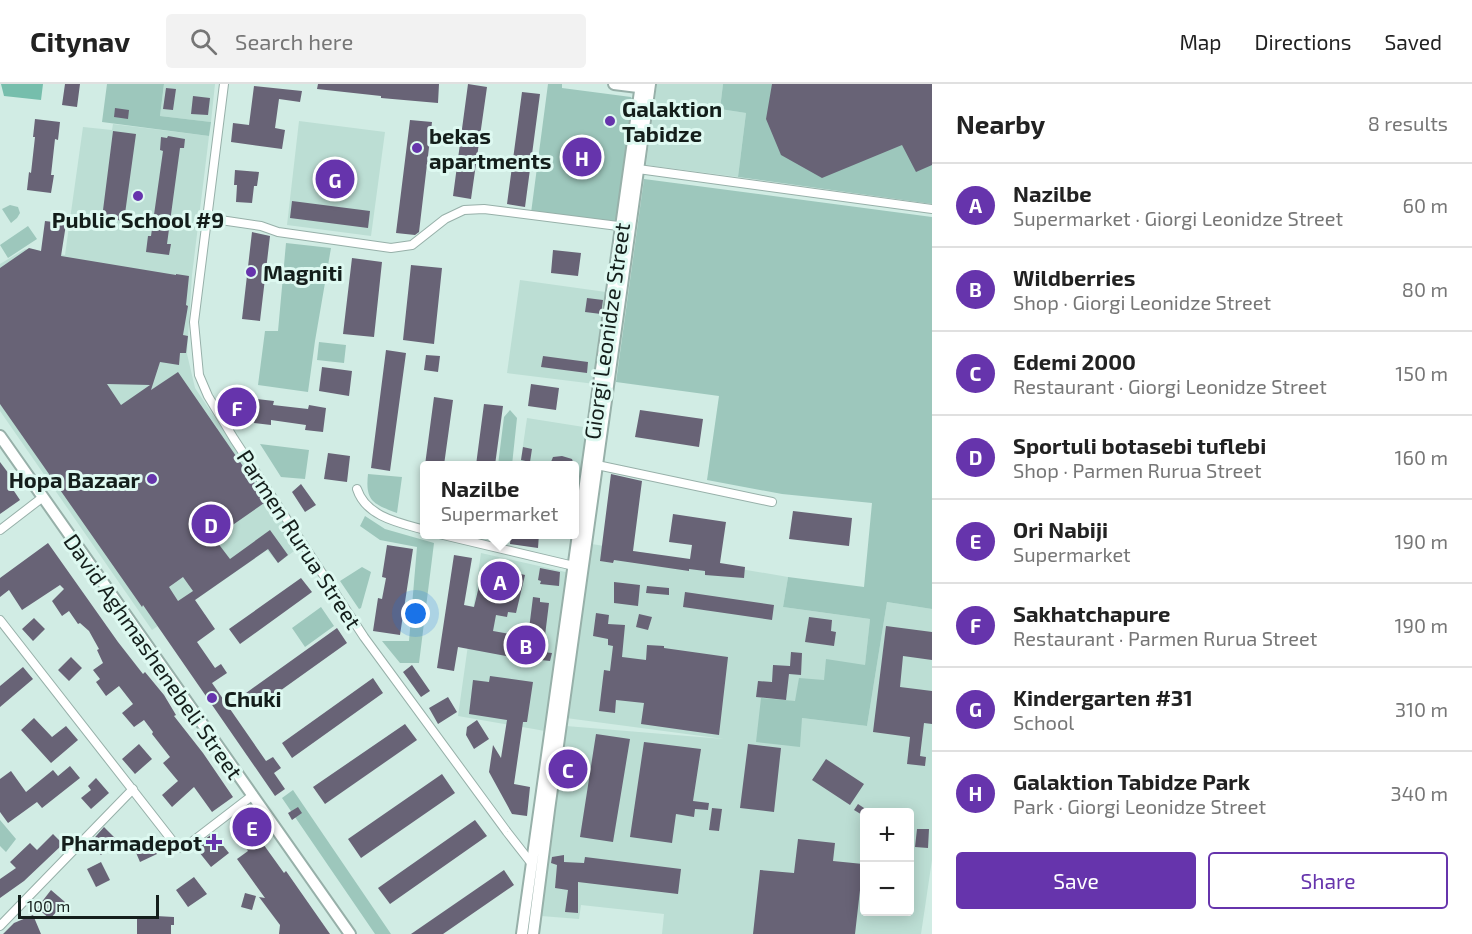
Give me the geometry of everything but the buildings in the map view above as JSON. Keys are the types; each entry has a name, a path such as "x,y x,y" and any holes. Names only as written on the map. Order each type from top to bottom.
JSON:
{"main road":[{"path":"614,84 645,86"},
{"name":"Giorgi Leonidze Street","path":"533,934 578,567 597,465 626,226 638,170 645,86"},
{"name":"Giorgi Leonidze Street","path":"522,934 578,567 645,86"},
{"name":"David Aghmashenebeli Street","path":"0,436 350,934"}],"street":[{"name":"Parmen Rurua Street","path":"224,84 194,322 199,375 208,396 364,637 540,876"},
{"path":"638,170 932,209"},
{"path":"207,218 261,226 278,232 391,248 412,245 445,219 464,210 484,209 626,226"},
{"path":"597,465 772,502"},
{"path":"357,489 365,504 373,511 420,528"},
{"path":"0,530 44,497"},
{"path":"460,539 578,567"},
{"path":"0,620 178,848 181,849 252,795"},
{"path":"0,926 133,789"}],"shaded area":[{"path":"107,84 164,84 160,116 211,122 209,136 102,122"},
{"path":"161,84 215,84 211,122 160,116 164,85"},
{"path":"548,84 562,84 562,88 631,97 634,102 617,223 531,213"},
{"path":"657,84 723,84 720,109 746,113 738,177 646,165"},
{"path":"723,84 932,84 932,204 738,177 746,113 720,109"},
{"path":"299,121 385,132 371,236 287,225"},
{"name":"Hopa Bazaar","path":"113,124 209,136 192,275 187,354 195,388 301,546 278,563 267,550 152,630 0,411 0,264 25,249 65,255 83,127 112,130"},
{"path":"644,179 932,217 932,609 887,602 867,726 802,718 800,747 756,742 761,698 795,701 799,678 824,680 826,659 865,665 870,619 783,607 788,577 864,587 872,503 782,494 707,480 719,396 616,382"},
{"path":"10,205 18,207 20,213 11,223 2,209"},
{"path":"28,226 37,239 8,258 0,245"},
{"path":"286,243 331,248 308,392 258,385 265,331 278,331"},
{"path":"520,280 606,292 595,384 507,373"},
{"path":"319,342 346,345 344,363 317,360"},
{"path":"510,410 517,418 512,461 498,461 504,417"},
{"path":"527,418 590,428 579,506 579,461 521,461"},
{"path":"260,444 309,450 305,479 281,477"},
{"path":"368,474 402,477 397,513 372,500 368,490"},
{"path":"365,516 385,529 434,543 419,663 400,663 382,641 409,641 417,547 380,540 360,526"},
{"path":"592,544 788,577 783,607 870,619 865,666 824,681 802,718 867,726 887,602 932,609 932,860 921,934 662,934 664,914 581,905 579,919 541,916 566,726 724,739 566,718"},
{"path":"481,553 570,573 545,731 458,716"},
{"path":"362,567 371,572 359,609 340,581"},
{"path":"321,607 334,626 305,647 292,628"},
{"path":"293,790 391,934 375,934 282,798"},
{"path":"0,820 16,839 6,852 0,846"}],"green space":[{"path":"1,84 43,84 41,100 4,96"}],"place":[{"name":"Galaktion Tabidze","path":"610,121"},
{"name":"bekas apartments","path":"417,148"},
{"name":"Galaktion Tabidze Park","path":"582,157"},
{"name":"Kindergarten #31","path":"335,179"},
{"name":"Public School #9","path":"138,196"},
{"name":"Magniti","path":"251,272"},
{"name":"Sakhatchapure","path":"237,407"},
{"name":"Hopa Bazaar","path":"152,479"},
{"name":"Sportuli botasebi tuflebi","path":"211,524"},
{"name":"Nazilbe","path":"500,581"},
{"name":"Wildberries","path":"526,645"},
{"name":"Chuki","path":"212,698"},
{"name":"Edemi 2000","path":"568,769"},
{"name":"Ori Nabiji","path":"252,827"},
{"name":"Pharmadepot","path":"214,842"}]}
